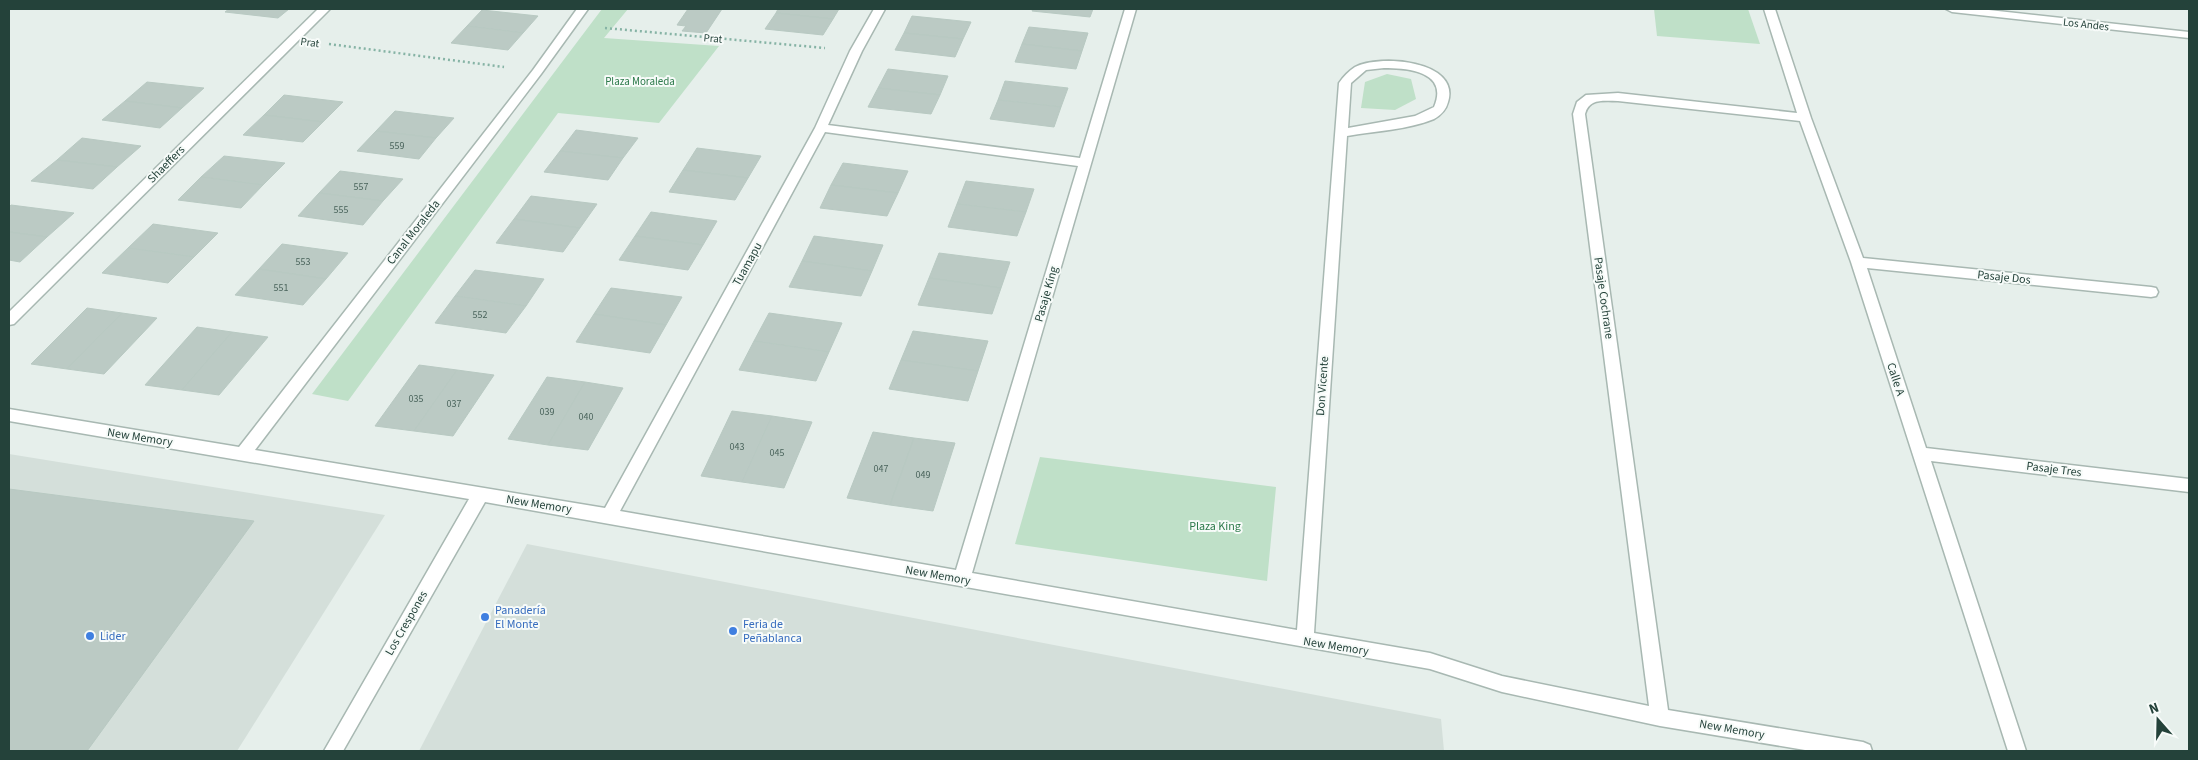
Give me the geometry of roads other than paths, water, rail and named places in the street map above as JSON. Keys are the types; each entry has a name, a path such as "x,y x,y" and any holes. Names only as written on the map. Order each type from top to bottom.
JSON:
{"street":[{"name":"Shaeffers","path":"9,320 324,9"},
{"name":"Canal Moraleda","path":"243,454 537,72 569,24 582,9"},
{"name":"Tuamapu","path":"609,516 821,128 856,51 879,9"},
{"name":"Pasaje King","path":"962,579 1131,9"},
{"name":"Calle A","path":"1770,9 1805,118 1858,262 2017,751"},
{"name":"Los Andes","path":"1952,9 2189,35"},
{"name":"Don Vicente","path":"1305,640 1345,83 1351,75 1361,69 1378,64 1412,66 1424,70 1441,84 1444,94 1442,103 1436,112 1420,118 1342,133"},
{"name":"Pasaje Cochrane","path":"1660,717 1580,124 1581,105 1590,98 1618,97 1805,118"},
{"path":"821,128 1085,163"},
{"name":"Pasaje Dos","path":"1858,262 2151,292"},
{"name":"New Memory","path":"9,415 609,516 1430,661 1502,684 1660,717 1863,751"},
{"name":"Pasaje Tres","path":"1920,453 2189,486"},
{"name":"Los Crespones","path":"333,751 480,495"}],"place":[{"name":"Panadería El Monte","path":"485,617"},
{"name":"Feria de Peñablanca","path":"733,631"},
{"name":"Lider","path":"90,636"}],"park label":[{"name":"Plaza Moraleda","path":"640,81"},
{"name":"Plaza King","path":"1215,526"}]}
